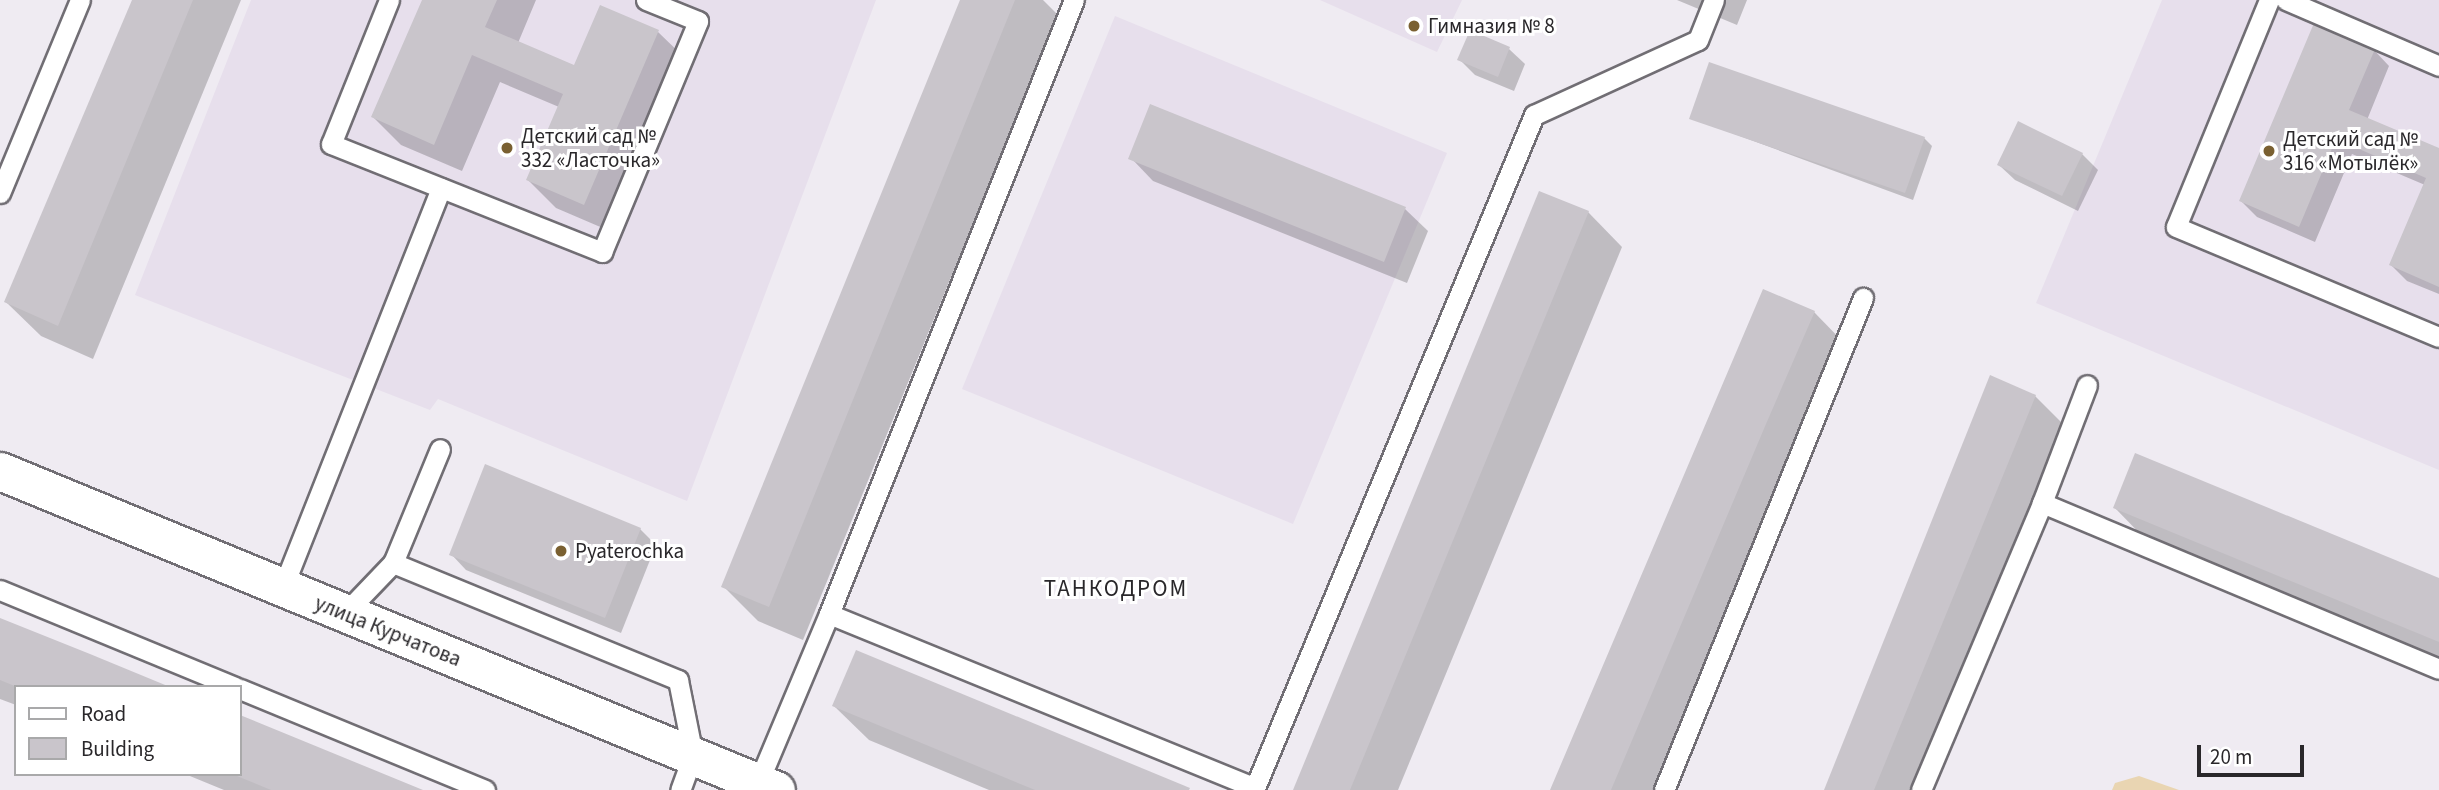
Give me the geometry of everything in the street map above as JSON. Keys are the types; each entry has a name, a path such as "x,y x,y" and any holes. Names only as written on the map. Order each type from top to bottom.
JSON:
{"street":[{"name":"улица Курчатова","path":"0,471 767,786"}],"lane":[{"path":"0,193 80,0"},
{"path":"389,0 331,144 602,252 698,21 646,0"},
{"path":"767,786 829,614 1074,0"},
{"path":"829,614 1254,789 1534,115 1698,40 1714,0"},
{"path":"2269,0 2176,227 2439,337"},
{"path":"2286,0 2439,66"},
{"path":"283,587 441,188"},
{"path":"1664,790 1863,298"},
{"path":"1921,790 2042,503 2087,385"},
{"path":"345,613 393,564 440,449"},
{"path":"2042,503 2439,669"},
{"path":"393,564 678,680 692,755 680,790"},
{"path":"0,590 230,685"},
{"path":"242,690 485,790"}],"shaded area":[{"name":"Детский сад № 332 «Ласточка»","path":"251,0 876,0 687,501 438,399 430,410 135,295"},
{"name":"Гимназия № 8","path":"1320,0 1462,0 1437,52"},
{"name":"Детский сад № 316 «Мотылёк»","path":"2162,0 2439,0 2439,470 2036,303"},
{"path":"1115,16 1447,153 1293,524 962,389"},
{"path":"2139,776 2179,790 2112,790 2115,783"}],"building":[{"path":"132,0 193,0 58,326 4,302"},
{"path":"422,0 497,0 485,27 574,65 600,5 659,30 584,205 526,180 563,94 472,55 434,145 371,117"},
{"path":"960,0 1015,0 769,607 721,587"},
{"path":"2314,23 2375,49 2349,110 2439,148 2439,287 2389,265 2426,178 2336,139 2299,227 2239,201"},
{"path":"1470,30 1510,47 1498,77 1457,60"},
{"path":"1709,62 1925,137 1905,193 1689,119"},
{"path":"1150,104 1406,207 1384,262 1128,159"},
{"path":"2018,121 2083,153 2062,196 1997,165"},
{"path":"1539,191 1589,211 1350,790 1293,790"},
{"path":"1763,289 1815,311 1611,790 1550,790"},
{"path":"1990,375 2036,395 1874,790 1824,790"},
{"path":"2135,453 2439,578 2439,642 2113,508"},
{"path":"485,464 641,528 605,618 449,555"},
{"path":"0,618 165,685 14,686 0,680"},
{"path":"856,650 1190,788 1035,790 832,706"},
{"path":"242,716 423,790 271,790 237,776 242,776"}],"place":[{"name":"Гимназия № 8","path":"1414,26"},
{"name":"Детский сад № 332 «Ласточка»","path":"507,148"},
{"name":"Детский сад № 316 «Мотылёк»","path":"2269,151"},
{"name":"Pyaterochka","path":"561,551"}],"district":[{"name":"ТАНКОДРОМ","path":"1116,589"}]}
